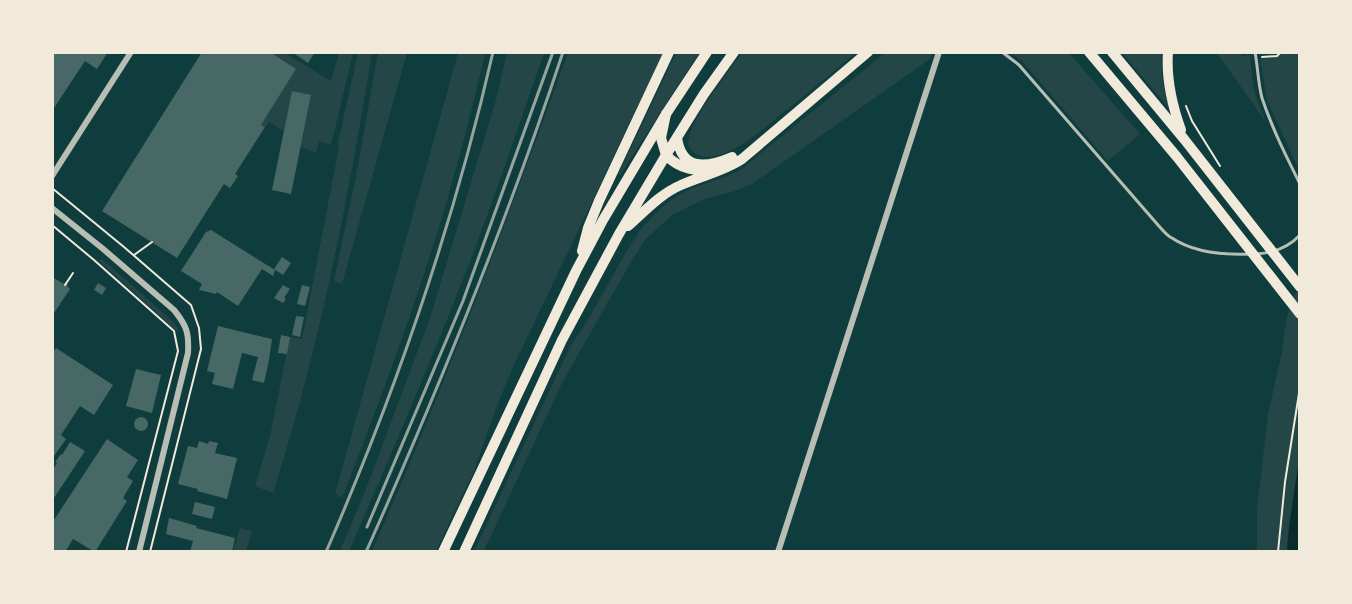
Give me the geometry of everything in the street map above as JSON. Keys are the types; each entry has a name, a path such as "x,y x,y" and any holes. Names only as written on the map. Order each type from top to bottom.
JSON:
{"main road":[{"path":"576,271 588,228 599,201 669,52"},
{"path":"444,552 576,271 603,220 666,114 707,52"},
{"path":"464,552 562,340 619,234 704,94 734,52"},
{"path":"619,234 654,202 673,189 738,162 868,52"},
{"path":"1089,52 1138,110 1299,314"},
{"path":"1112,52 1185,139 1299,287"},
{"path":"1168,52 1169,89 1177,120 1185,139"},
{"path":"666,114 661,138 666,155 684,168 696,171 716,171"},
{"path":"677,138 678,147 684,158 698,164 723,161 757,146"}],"street":[{"path":"52,176 130,52"},
{"path":"778,552 939,52"},
{"path":"52,208 174,310 183,320 188,331 188,353 139,552"}],"lane":[{"path":"1002,52 1019,65 1170,237 1186,246 1216,254 1238,255 1268,254 1290,245 1299,235"},
{"path":"1255,52 1262,97 1276,135 1299,184"}],"path":[{"path":"1256,58 1277,56 1281,52"},
{"path":"1185,104 1192,121 1220,166"},
{"path":"52,188 191,305 199,328 201,349 150,552"},
{"path":"52,225 174,331 178,351 126,552"},
{"path":"134,255 152,242"},
{"path":"65,285 73,273"},
{"path":"1278,552 1282,505 1299,387"}],"shaded area":[{"path":"270,53 285,53 331,81 339,53 353,53 331,145 319,141 316,153 301,147 311,95 292,91 284,131 269,122 266,127 261,125 296,69"},
{"path":"358,53 372,53 353,164 318,330 273,493 255,486 270,436 290,337 302,339 338,143"},
{"path":"378,53 407,53 342,284 334,281"},
{"path":"458,53 485,53 462,145 443,214 414,303 342,498 335,494"},
{"path":"507,53 544,53 473,254 428,366 349,551 340,551 366,489 430,318 496,100"},
{"path":"568,53 663,53 514,365 474,471 436,551 372,551 474,304"},
{"path":"676,53 699,53 618,175"},
{"path":"742,53 855,53 764,129 727,152 704,157 691,149 688,144 690,134 710,97"},
{"path":"885,53 932,53 930,59 752,184 704,199 672,215 645,240 562,383 484,551 474,551 570,347 641,229 675,197 740,170"},
{"path":"1011,53 1069,53 1140,134 1108,161 1021,60"},
{"path":"1122,53 1161,53 1164,87 1169,107 1168,107"},
{"path":"1217,53 1250,55 1253,84 1266,122"},
{"path":"1283,53 1299,53 1299,170 1267,100 1260,59 1277,57"},
{"path":"102,259 167,316 176,325 179,333 99,261"},
{"path":"1299,284 1299,460 1287,551 1257,552 1257,509 1268,415 1287,316"},
{"path":"1299,460 1299,551 1287,551 1289,527"},
{"path":"240,528 252,531 246,551 233,551"}],"building":[{"path":"52,52 108,52 97,69 85,61 52,111"},
{"path":"202,52 270,52 296,69 261,125 265,127 235,174 238,176 230,188 224,184 177,258 102,211"},
{"path":"292,52 315,52 308,63"},
{"path":"292,91 311,95 291,194 272,190"},
{"path":"211,230 275,270 273,276 262,269 238,306 217,292 216,294 199,290 202,284 181,271 206,232"},
{"path":"282,257 291,263 283,275 274,269"},
{"path":"52,277 68,284 70,289 52,316"},
{"path":"98,283 106,288 102,295 94,290"},
{"path":"283,285 290,289 283,303 274,298"},
{"path":"302,285 310,287 305,306 297,304"},
{"path":"296,316 304,317 300,337 292,335"},
{"path":"218,326 272,339 264,383 252,380 258,357 242,353 233,389 212,384 215,373 207,371"},
{"path":"281,335 290,337 287,354 278,353"},
{"path":"56,348 113,385 94,415 80,406 61,435 66,439 52,459 52,354"},
{"path":"136,369 161,375 152,413 126,406"},
{"path":"138,417 144,417 148,424 144,431 138,431 134,427 134,421"},
{"path":"107,439 138,460 127,477 133,481 123,498 127,501 95,552 73,539 65,552 52,552 52,523"},
{"path":"199,441 208,444 209,441 218,443 215,453 237,458 227,499 178,484 188,446 197,448"},
{"path":"70,442 85,451 52,501 52,471 57,463 55,462"},
{"path":"195,502 215,507 212,519 192,514"},
{"path":"169,518 235,538 232,552 190,552 193,541 166,534"}],"railway":[{"path":"326,552 376,430 421,306 460,180 493,52"},
{"path":"367,527 463,301 553,52"},
{"path":"366,552 471,304 519,179 563,52"}]}
